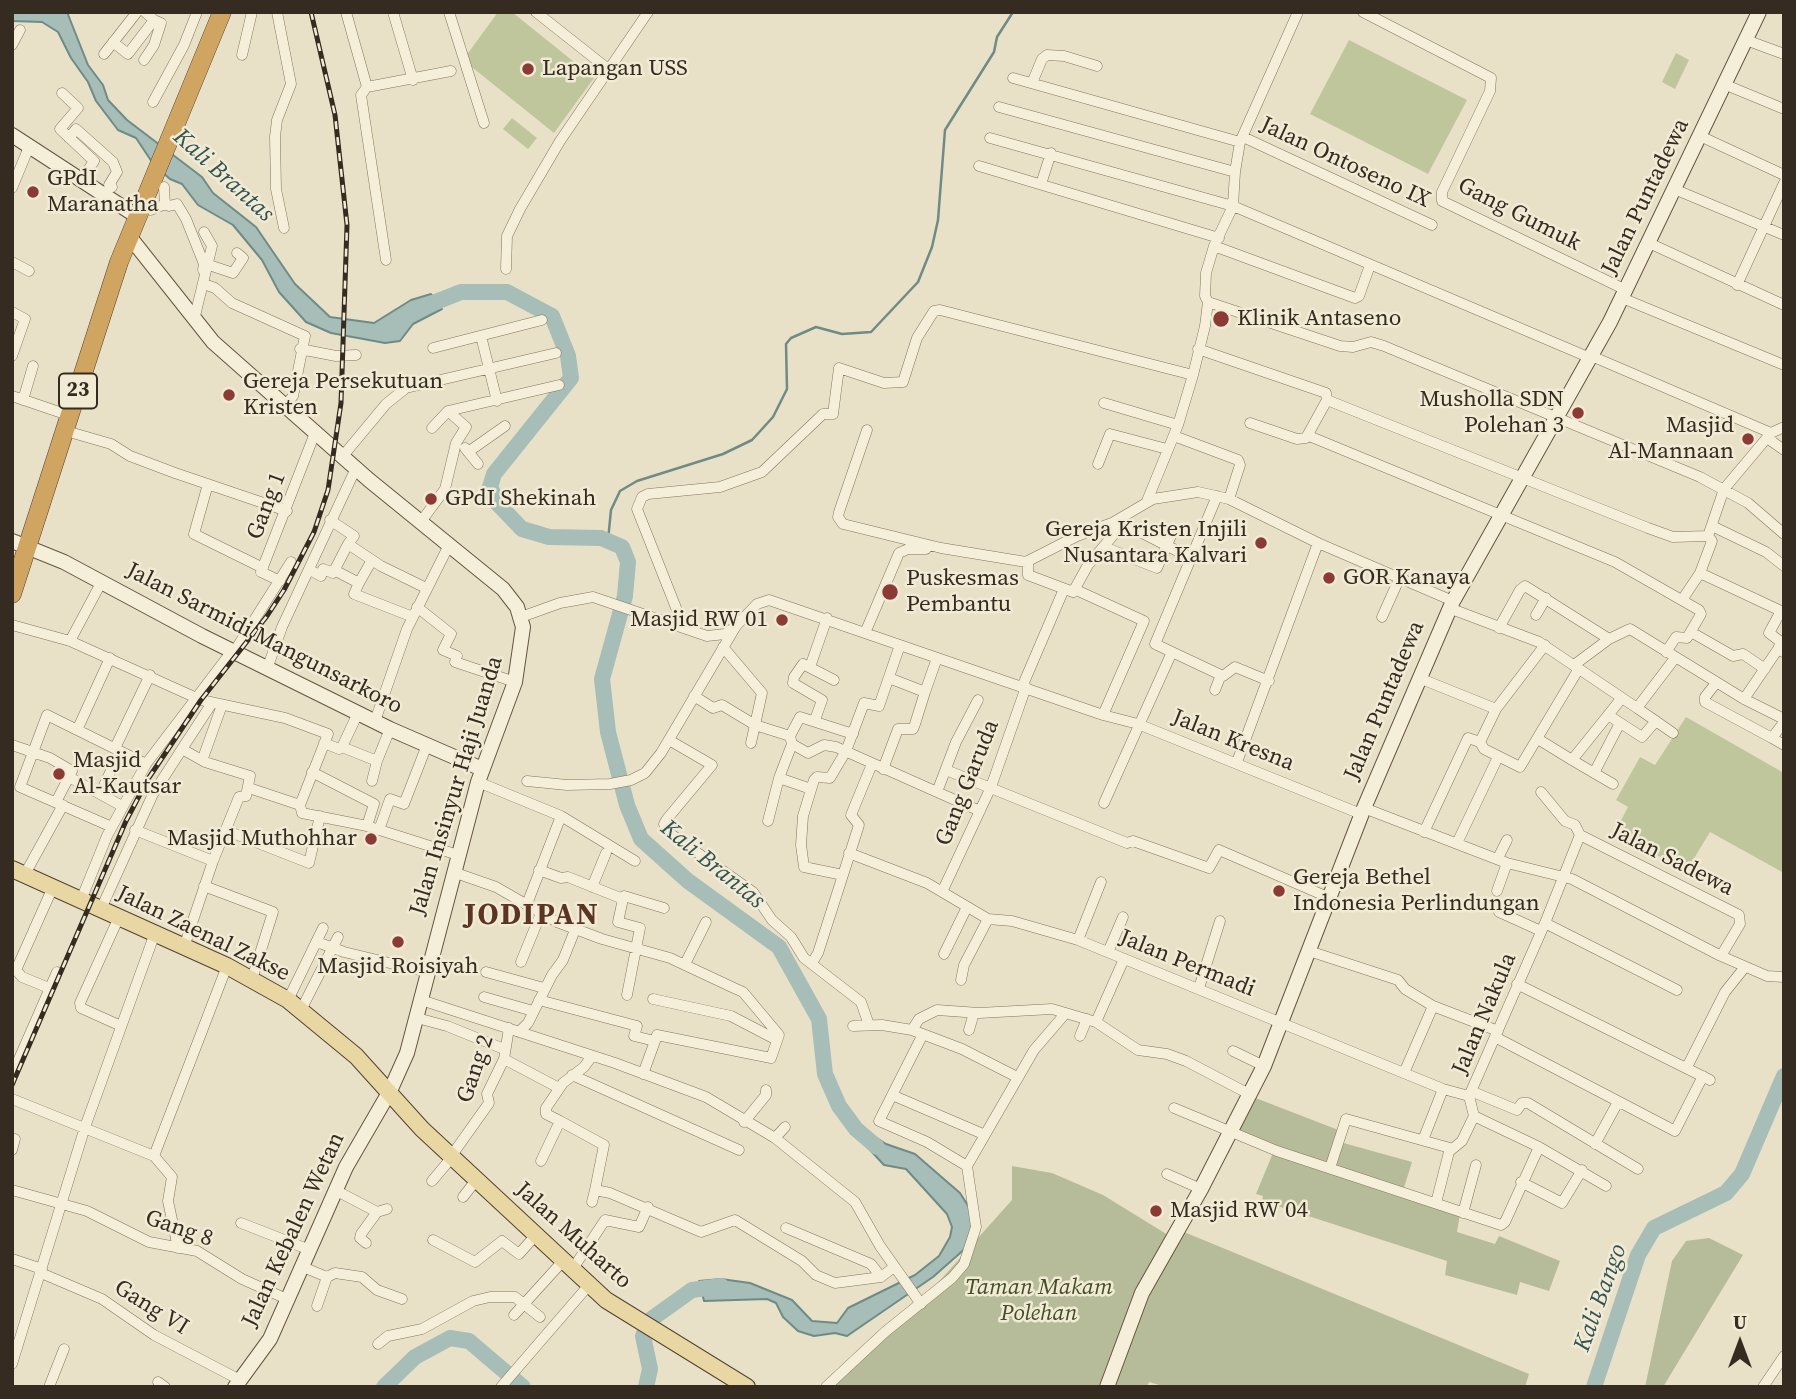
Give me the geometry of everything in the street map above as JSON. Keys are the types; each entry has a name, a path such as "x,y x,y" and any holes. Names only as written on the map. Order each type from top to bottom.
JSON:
{"highway":[{"name":"23","path":"12,594 20,544 68,423 129,236 140,211 160,181 177,125 222,12"}],"main road":[{"name":"Jalan Zaenal Zakse","path":"18,872 227,966 288,1000 356,1056 390,1091"},
{"name":"Jalan Muharto","path":"390,1091 422,1129 453,1155 589,1285 625,1314 745,1386"}],"street":[{"path":"104,54 137,12"},
{"path":"131,50 146,62 154,45 161,23 145,12"},
{"path":"153,102 184,45 197,12"},
{"path":"242,55 252,12"},
{"path":"276,12 291,84 277,120 275,137 276,189 284,228"},
{"path":"346,12 367,87"},
{"path":"393,12 413,79"},
{"path":"449,12 484,123"},
{"path":"536,12 608,69"},
{"path":"506,269 505,242 509,230 560,141 648,12"},
{"path":"1147,501 1178,425 1193,374 1208,302 1205,294 1206,273 1233,206 1235,172 1242,140 1298,12"},
{"name":"Gang Gumuk","path":"1363,12 1491,78 1490,91 1442,192 1442,201 1624,294"},
{"name":"Jalan Puntadewa","path":"1107,1387 1142,1293 1201,1189 1264,1066 1363,811 1451,605 1624,294 1759,12"},
{"path":"113,43 128,54 154,20"},
{"path":"12,46 20,30"},
{"path":"1746,40 1784,54"},
{"path":"1032,83 1041,59 1046,55 1064,56 1097,66"},
{"path":"386,260 361,95 367,87 451,71"},
{"name":"Jalan Ontoseno IX","path":"1013,78 1242,140 1432,225"},
{"path":"1726,85 1784,109"},
{"path":"62,93 78,108 60,130 94,162 81,181"},
{"path":"999,107 1235,172"},
{"path":"69,138 76,129 113,162 117,172 109,185 112,187"},
{"path":"12,135 81,181 140,211 177,204 204,264 205,280 232,303 305,336 300,349 301,366 293,396 285,406"},
{"path":"1700,136 1784,175"},
{"path":"990,138 1233,206 1769,435 1784,450"},
{"path":"12,188 29,146"},
{"path":"1041,184 1051,153"},
{"path":"979,166 1217,242 1355,298 1359,296 1370,265"},
{"path":"160,181 166,205"},
{"path":"1737,285 1784,183"},
{"path":"1674,189 1784,235"},
{"path":"194,320 198,312 195,308 209,265 211,241 204,232"},
{"path":"129,236 194,320 231,359 420,523 503,589 514,602 521,617 586,597 716,637 736,626"},
{"path":"1649,243 1784,305"},
{"path":"209,265 233,273 243,258 237,253"},
{"path":"12,262 29,271"},
{"path":"1624,294 1784,365"},
{"path":"1208,302 1340,346 1353,347 1371,342 1724,489 1748,503 1784,534"},
{"path":"684,628 637,509 642,497 720,487 762,472 823,414 833,414 839,369 884,383 903,382 917,338 934,311 940,310 1193,374"},
{"path":"12,312 25,319 12,356"},
{"path":"433,348 542,320"},
{"path":"481,336 497,401"},
{"path":"300,349 337,356 356,355"},
{"path":"1198,349 1321,389 1327,400 1673,537 1710,531 1766,552 1784,566"},
{"path":"342,457 386,404 405,388 556,353"},
{"path":"23,400 33,366"},
{"path":"432,428 448,411 559,385"},
{"path":"12,396 130,456 287,511"},
{"path":"1309,436 1327,400"},
{"path":"1104,403 1178,425"},
{"path":"420,523 445,489 459,439 466,427 448,411"},
{"path":"1250,423 1297,439 1309,436 1615,562 1701,612 1687,638 1676,637 1671,655 1637,708"},
{"path":"468,452 505,426"},
{"path":"1682,600 1700,573 1712,541 1710,531 1724,489 1769,435 1784,427"},
{"path":"867,430 839,512 840,522 940,548 1028,562 1077,536 1115,522 1147,501 1191,491 1217,496 1400,577 1499,628 1545,645 1673,733"},
{"name":"Gang 1","path":"280,581 261,572 287,511 315,433"},
{"path":"1098,464 1107,435 1110,434 1167,449"},
{"path":"1174,436 1240,462 1228,499"},
{"path":"459,439 478,464"},
{"path":"267,669 282,627 356,468"},
{"path":"208,484 194,534 263,568"},
{"path":"1155,644 1193,559 1217,496"},
{"path":"310,570 321,576 323,569 333,573 354,536 330,520"},
{"path":"1115,522 1193,559"},
{"name":"Gang Garuda","path":"942,892 991,787 1024,687 1069,589 1115,533 1115,522"},
{"path":"1104,547 1157,568 1173,531"},
{"path":"1237,762 1318,542"},
{"name":"Jalan Sarmidi Mangunsarkoro","path":"20,544 267,669 427,745 480,775"},
{"path":"348,544 426,589"},
{"path":"375,721 417,607 449,547"},
{"path":"865,633 899,553 908,549 940,548"},
{"path":"372,560 354,594 413,617"},
{"path":"80,900 122,806 146,764 233,652 291,562"},
{"path":"1028,562 1028,575 1140,617 1143,621 1103,715"},
{"path":"334,570 359,583"},
{"path":"1700,573 1781,611 1769,633 1781,642 1781,650 1744,699"},
{"path":"1382,617 1400,577"},
{"path":"70,641 101,583"},
{"path":"1499,628 1521,588 1527,587 1609,639"},
{"path":"1536,615 1546,598"},
{"name":"Jalan Kresna","path":"736,626 755,606 765,600 778,600 937,658 1103,715 1138,724 1363,811"},
{"path":"417,607 451,634 443,650 457,656 455,662 515,682"},
{"name":"Jalan Insinyur Haji Juanda","path":"390,1091 407,1053 480,775 515,682 523,640 521,617"},
{"path":"810,667 827,618"},
{"path":"12,625 70,641 197,698 299,723 328,734 300,805 302,813 367,827 458,855"},
{"path":"527,780 567,785 610,784 631,780 649,769 736,626"},
{"path":"1424,831 1465,742 1471,738 1480,742 1484,749 1520,767 1576,667 1609,639 1630,629 1744,699 1784,720 1772,738"},
{"path":"1691,632 1726,653 1733,656 1742,654 1765,669"},
{"path":"1138,636 1221,675 1226,676 1235,667 1269,681"},
{"path":"843,875 803,865 802,828 811,789 817,777 830,778 846,751 864,704 878,706 900,645"},
{"path":"1480,742 1496,709 1545,645"},
{"path":"723,647 762,693 751,743"},
{"path":"1104,803 1172,652"},
{"path":"78,728 110,658"},
{"path":"883,769 898,729 913,729 937,658"},
{"path":"815,720 821,697 793,683 801,665 834,680"},
{"path":"100,794 150,675"},
{"path":"1215,690 1221,675"},
{"path":"889,678 925,692"},
{"path":"1419,678 1496,709"},
{"path":"1717,682 1705,696 1705,702 1784,745"},
{"path":"694,696 713,708 722,705 727,707 755,725 791,740 808,753 829,745 980,811"},
{"path":"1572,760 1621,699"},
{"path":"937,792 954,748 978,700"},
{"path":"101,909 153,794 182,749 217,704"},
{"path":"203,758 217,704"},
{"path":"342,747 358,713"},
{"path":"112,827 20,787 47,715 78,728 146,764"},
{"path":"1608,715 1642,737 1656,721"},
{"path":"768,821 779,778 800,717 853,734"},
{"path":"1594,773 1620,723"},
{"path":"372,781 390,729"},
{"path":"1538,739 1613,784"},
{"path":"669,740 712,765 667,818 664,824 667,832 753,892 772,920 791,937 797,951 862,1002 869,1025"},
{"path":"324,743 377,761"},
{"path":"12,745 72,771 60,804 18,872"},
{"path":"379,831 390,799 404,804 427,745"},
{"path":"182,749 203,758 205,762 252,777 245,798 240,797 225,830 184,947"},
{"path":"1458,841 1498,757"},
{"path":"812,963 818,953 859,825 851,817 872,764"},
{"path":"946,770 1125,842 1132,841 1209,868 1219,850 1330,898"},
{"path":"312,772 374,804 367,827"},
{"path":"480,775 561,816 635,861"},
{"path":"69,777 122,806"},
{"path":"779,778 811,789"},
{"path":"249,788 300,805"},
{"path":"1541,792 1565,821 1575,825 1580,835"},
{"path":"1363,811 1563,878 1611,898 1745,967 1767,976 1784,977"},
{"path":"225,830 309,863 320,816"},
{"path":"527,904 561,816"},
{"path":"135,830 213,861"},
{"name":"Jalan Sadewa","path":"1563,878 1580,835 1739,915 1740,924 1721,956"},
{"path":"1497,891 1507,840"},
{"path":"592,887 606,853"},
{"path":"849,853 942,892 988,919 964,965 961,981"},
{"path":"539,870 623,899"},
{"path":"453,872 496,887 575,930 685,964 743,992 779,1035 771,1058 657,1035 643,1073"},
{"name":"Jalan Nakula","path":"1282,1023 1443,1089 1471,1094 1563,878"},
{"path":"1078,940 1101,881"},
{"path":"204,886 273,912 252,979"},
{"path":"49,988 22,977 16,970 53,887"},
{"path":"627,995 640,928 618,922 624,896 664,908"},
{"path":"1496,904 1499,912 1543,927 1677,990"},
{"path":"944,954 967,907"},
{"path":"521,962 541,913"},
{"path":"119,917 79,1003 80,1008 121,1026"},
{"path":"1108,952 1123,917"},
{"name":"Jalan Permadi","path":"988,919 1012,921 1078,940 1282,1023"},
{"path":"1199,988 1220,921"},
{"path":"685,964 706,922"},
{"path":"288,1000 323,928"},
{"path":"514,1030 533,1012 544,988 563,960 575,930"},
{"path":"12,1364 85,1127 155,933"},
{"path":"302,1010 338,937"},
{"path":"317,942 334,949 428,972"},
{"path":"1309,951 1398,980 1405,989 1433,1006 1497,1034 1675,1131 1707,1078 1517,984"},
{"path":"1080,1035 1091,1021 1124,959"},
{"path":"154,1156 227,966"},
{"path":"1687,1067 1725,992 1745,967"},
{"path":"12,1075 57,972"},
{"path":"486,972 544,988"},
{"path":"484,997 533,1012"},
{"path":"653,999 731,1016 777,1040"},
{"path":"421,1000 643,1073 706,1097 775,1138 855,1202 894,1267 921,1304"},
{"path":"539,1000 637,1026 634,1036 655,1041"},
{"path":"1404,1073 1433,1006"},
{"path":"912,1030 916,1022 937,1010 974,1013 1044,1008 1091,1021 1138,1050 1169,1054 1251,1095"},
{"path":"969,1030 974,1013"},
{"path":"825,1387 964,1264 975,1239 976,1227 967,1166 1017,1077 1034,1051 1065,1014"},
{"path":"416,1018 449,1026 504,1054 559,1088"},
{"path":"853,1026 912,1030 1017,1077"},
{"name":"Gang 2","path":"453,1155 489,1103 487,1094 514,1030"},
{"path":"923,1034 879,1122 927,1142 967,1166"},
{"path":"1233,1051 1264,1066"},
{"path":"592,1056 584,1067 559,1088 546,1110 560,1121 604,1145 592,1202"},
{"path":"572,1075 739,1150"},
{"path":"1423,1140 1443,1089"},
{"path":"744,1122 766,1095 765,1090"},
{"name":"Jalan Kebalen Wetan","path":"238,1384 270,1339 335,1190 390,1091"},
{"path":"1436,1203 1451,1150 1462,1141 1474,1116 1471,1094 1517,1110 1522,1103 1528,1104 1638,1169"},
{"path":"892,1095 983,1134"},
{"path":"12,1099 154,1156 172,1177 168,1201 178,1248"},
{"path":"1595,1144 1618,1102"},
{"path":"1174,1108 1230,1133 1463,1213 1503,1224 1539,1147"},
{"path":"1474,1116 1539,1147 1606,1186"},
{"path":"1330,1168 1346,1119 1451,1150"},
{"path":"541,1161 560,1121"},
{"path":"775,1138 785,1126"},
{"path":"12,1150 15,1139"},
{"path":"432,1181 453,1155"},
{"path":"1463,1213 1476,1165"},
{"path":"1521,1182 1562,1203 1582,1170"},
{"path":"1167,1174 1201,1189"},
{"path":"463,1197 477,1179"},
{"name":"Gang 8","path":"12,1190 87,1211 149,1242 202,1254 242,1279 289,1300"},
{"path":"335,1190 382,1211 361,1234 360,1238 366,1243"},
{"path":"595,1190 648,1207 701,1232 727,1221 738,1222 830,1282 881,1277 894,1267"},
{"path":"514,1315 568,1265 604,1221 640,1226 648,1207"},
{"path":"241,1223 310,1250"},
{"path":"786,1228 871,1264 881,1277"},
{"path":"433,1240 475,1262 502,1241 519,1254 535,1236"},
{"name":"Gang VI","path":"12,1259 102,1299 154,1335 238,1384"},
{"path":"303,1267 327,1277"},
{"path":"317,1306 327,1277 335,1273 362,1277 377,1290 402,1299"},
{"path":"502,1386 517,1365 589,1285"},
{"path":"378,1344 388,1336 422,1329 479,1299 511,1296 540,1317"},
{"path":"49,1387 64,1349"},
{"path":"1763,1387 1780,1368 1784,1356"}],"green space":[{"name":"Lapangan USS","path":"498,12 512,12 594,78 554,133 463,60"},
{"path":"1349,40 1467,100 1428,174 1310,114"},
{"path":"1676,53 1689,60 1675,89 1662,82"},
{"path":"512,118 537,138 528,149 503,129"},
{"path":"1686,717 1784,773 1784,873 1710,832 1687,870 1614,834 1628,807 1616,800 1640,757 1655,765"},
{"path":"1253,1097 1341,1131 1340,1142 1412,1162 1402,1194 1460,1214 1457,1232 1495,1244 1499,1236 1560,1261 1549,1291 1520,1282 1517,1295 1445,1275 1447,1261 1262,1201 1263,1196 1256,1194 1275,1148 1235,1133"},
{"name":"Taman Makam Polehan","path":"1012,1166 1052,1173 1103,1195 1168,1235 1137,1290 1101,1387 831,1387 909,1315 1012,1200"},
{"name":"Taman Makam Polehan","path":"1184,1232 1529,1374 1525,1387 1166,1387 1149,1382 1147,1387 1111,1387 1149,1291"},
{"path":"1709,1238 1743,1255 1663,1387 1645,1387 1672,1261 1686,1241"}],"water":[{"path":"12,12 67,12 88,65 103,85 108,100 127,120 202,177 213,193 256,227 295,284 330,317 374,323 411,300 431,294 442,309 413,324 400,341 385,343 331,333 306,322 279,292 262,260 233,225 198,205 182,184 170,179 154,165 136,138 118,130 96,101 88,82 71,58 58,32 42,22 12,21"},
{"path":"863,1129 886,1144 915,1154 960,1193 972,1212 974,1226 968,1246 933,1277 847,1336 835,1333 814,1336 798,1331 783,1317 776,1303 767,1299 704,1301 699,1281 721,1279 750,1283 792,1300 812,1321 837,1323 848,1308 915,1275 939,1256 950,1237 952,1227 947,1214 906,1169 884,1165 858,1137"}],"waterway":[{"path":"608,540 611,510 620,491 637,481 723,454 752,440 773,417 787,389 786,344 791,338 816,327 842,334 871,332 918,282 932,247 938,220 945,130 994,52 997,37 1013,12"},
{"name":"Kali Brantas","path":"418,309 461,292 507,292 552,316 568,356 571,378 494,474 490,487 498,504 522,529 549,537 601,538 622,547 628,562 625,596 602,679 608,732 627,805 641,839 688,881 779,947 819,1019 825,1074 839,1106 856,1129 877,1147"},
{"name":"Kali Bango","path":"1594,1387 1638,1255 1654,1228 1726,1193 1742,1174 1784,1076"},
{"name":"Kali Brantas","path":"646,1387 650,1369 643,1336 650,1320 692,1290 721,1286"},
{"name":"Kali Brantas","path":"384,1387 415,1357 450,1338 469,1341 523,1387"}],"railway":[{"path":"12,1085 126,821 148,779 201,700 284,590 314,532 328,490 341,403 347,225 335,115 311,12"}],"place":[{"name":"Lapangan USS","path":"528,69"},
{"name":"GPdI Maranatha","path":"33,192"},
{"name":"Klinik Antaseno","path":"1221,319"},
{"name":"Gereja Persekutuan Kristen","path":"229,395"},
{"name":"Musholla SDN Polehan 3","path":"1578,413"},
{"name":"Masjid Al-Mannaan","path":"1748,439"},
{"name":"GPdI Shekinah","path":"431,499"},
{"name":"Gereja Kristen Injili Nusantara Kalvari","path":"1261,543"},
{"name":"GOR Kanaya","path":"1329,578"},
{"name":"Puskesmas Pembantu","path":"890,592"},
{"name":"Masjid RW 01","path":"782,620"},
{"name":"Masjid Al-Kautsar","path":"59,774"},
{"name":"Masjid Muthohhar","path":"371,839"},
{"name":"Gereja Bethel Indonesia Perlindungan","path":"1279,891"},
{"name":"Masjid Roisiyah","path":"398,942"},
{"name":"Masjid RW 04","path":"1156,1211"}],"district":[{"name":"JODIPAN","path":"532,916"}]}
